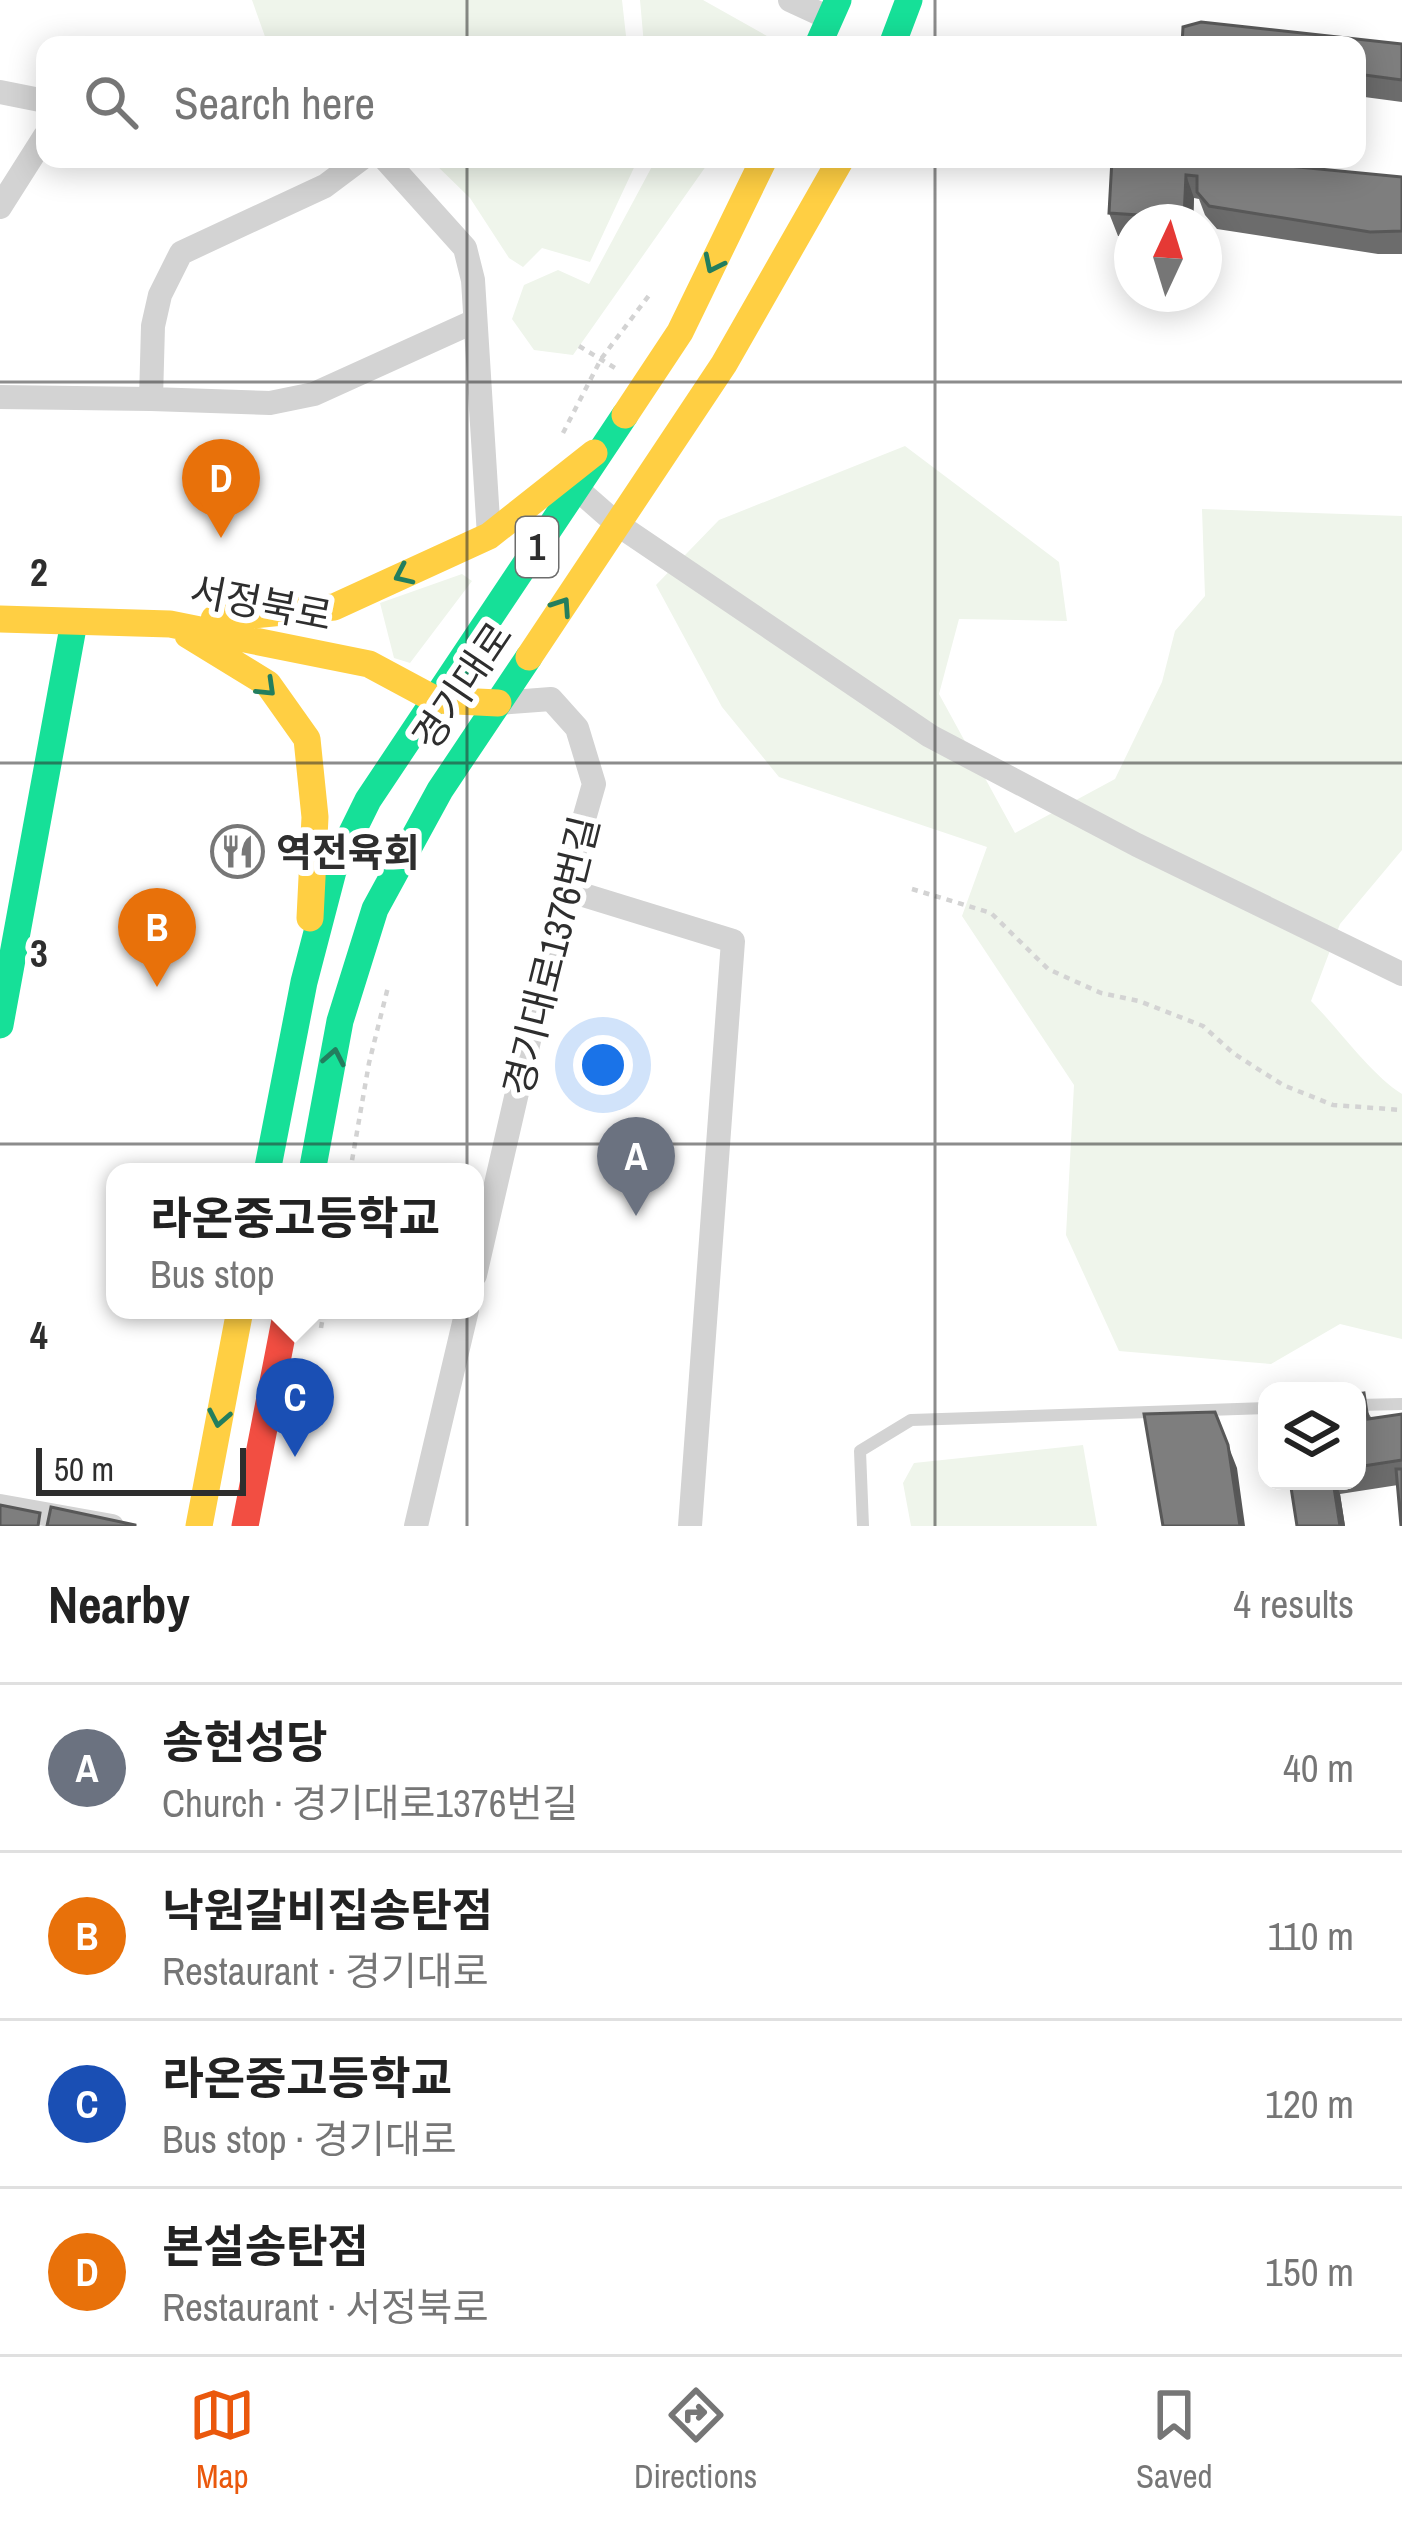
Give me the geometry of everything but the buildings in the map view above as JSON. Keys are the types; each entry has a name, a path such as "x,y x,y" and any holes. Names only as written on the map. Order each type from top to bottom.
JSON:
{"main road":[{"path":"895,36 909,0"},
{"name":"경기대로","path":"269,1163 316,936 333,871 359,818 680,332 760,168"},
{"name":"경기대로","path":"314,1163 340,1021 375,909 440,790 724,364 836,168"},
{"path":"170,624 334,607 489,536 606,444"},
{"name":"서정북로","path":"0,619 170,624 369,664 436,700 498,703"},
{"path":"0,1025 74,622"},
{"path":"170,624 268,683 308,739 315,817 310,921 316,936"},
{"path":"199,1526 238,1319"},
{"path":"245,1526 285,1319"}],"street":[{"path":"790,0 834,9"},
{"path":"0,92 36,99"},
{"path":"0,207 36,150"},
{"path":"151,399 153,326 160,295 181,253 325,186 350,168"},
{"path":"393,168 465,248 473,280 489,536"},
{"path":"0,397 270,403 314,394 476,321"},
{"path":"576,488 617,524 930,736 1137,845 1402,974"},
{"name":"경기대로1376번길","path":"484,1236 564,889 594,784 577,728 551,699 498,703"},
{"path":"564,889 733,941 690,1526"},
{"path":"416,1526 465,1319"},
{"path":"0,1506 112,1526"}],"lane":[{"path":"1366,1406 1402,1404"},
{"path":"863,1526 860,1451 911,1420 1258,1408"}],"path":[{"path":"563,433 601,359 650,294"},
{"path":"912,889 991,913 1048,969 1101,993 1139,1001 1203,1025 1232,1052 1283,1085 1333,1105 1402,1110"},
{"path":"352,1163 369,1063 391,977"}],"shaded area":[{"path":"252,0 622,0 626,36 265,36"},
{"path":"640,0 703,0 767,36 643,36"},
{"path":"439,168 634,168 590,262 542,248 523,267 509,258 470,198"},
{"path":"651,168 705,168 573,355 534,350 512,319 524,285 558,270 589,284"},
{"path":"905,446 1059,562 1067,621 959,619 939,694 1015,833 1115,779 1162,682 1175,631 1205,596 1202,509 1402,516 1402,850 1340,924 1311,1001 1367,1064 1402,1094 1402,1339 1340,1324 1271,1364 1119,1351 1066,1235 1074,1085 962,916 987,847 779,777 722,707 656,585 719,520"},
{"path":"462,574 472,581 410,663 394,658 380,603"},
{"path":"1083,1445 1097,1526 911,1526 903,1483 914,1463"}],"traffic: fast":[{"path":"822,36 838,0"},
{"path":"895,36 909,0"},
{"path":"269,1163 304,982 333,871 368,800 625,415"},
{"path":"0,1025 74,622"},
{"path":"314,1163 340,1021 375,909 440,790 529,657"}],"traffic: slow":[{"path":"625,415 680,332 760,168"},
{"path":"529,657 724,364 836,168"},
{"path":"214,619 334,607 489,536 594,453"},
{"path":"0,619 170,624 369,664 436,700 498,703"},
{"path":"188,635 268,684 307,739 315,817 310,918"},
{"path":"199,1526 238,1319"}],"traffic: jam":[{"path":"245,1526 285,1319"}],"place":[{"name":"본설송탄점","path":"221,538"},
{"name":"역전육회","path":"237,852"},
{"name":"낙원갈비집송탄점","path":"157,987"},
{"name":"송현성당","path":"636,1216"},
{"name":"라온중고등학교","path":"295,1457"}]}
